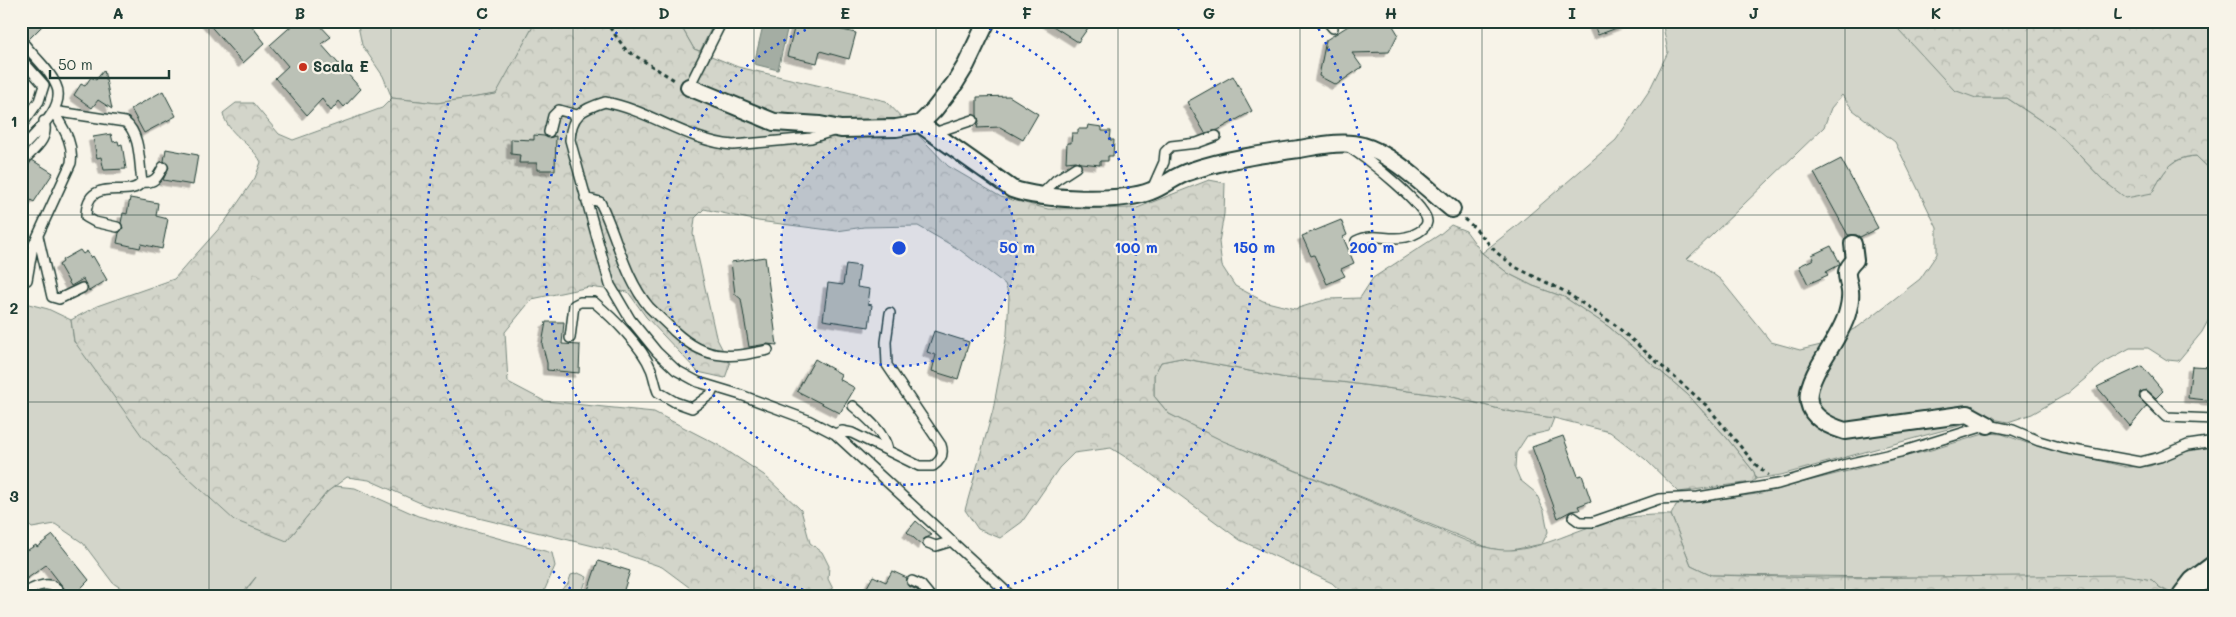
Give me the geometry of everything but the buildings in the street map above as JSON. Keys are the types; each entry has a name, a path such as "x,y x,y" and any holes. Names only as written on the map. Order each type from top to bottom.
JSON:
{"street":[{"path":"689,88 774,122 820,125 841,129 896,128 920,124 934,110 955,83 988,21"},
{"path":"920,124 1012,189 1040,196 1130,197 1150,191 1191,171 1257,154 1343,144 1362,145 1376,151 1452,209"},
{"path":"1853,244 1855,260 1848,267 1846,274 1851,293 1847,315 1815,373 1808,391 1809,405 1816,417 1829,426 1845,430 1968,414 1988,425"},
{"path":"2185,596 2195,583 2215,568"}],"lane":[{"path":"689,88 722,21"},
{"path":"21,149 53,111 59,95 57,86 25,46"},
{"path":"21,59 44,85 39,100 21,126"},
{"path":"841,129 811,138 733,145 722,144 692,135 614,103 605,102 577,115 570,130 570,140 610,285 630,319 657,352 676,370 698,382 808,420 835,434 1011,596"},
{"path":"549,132 553,116 559,110 577,115"},
{"path":"53,111 125,122 131,127 136,139 142,182 139,186 129,190 106,188 91,198 86,208 86,217 95,222 117,227"},
{"path":"27,280 30,257 48,211 71,163 73,153 68,135 53,111"},
{"path":"934,133 973,120"},
{"path":"21,163 34,152 45,136 47,130 44,122"},
{"path":"1150,191 1158,178 1165,152 1170,146 1197,143 1216,136"},
{"path":"1343,144 1358,153 1400,189 1426,215 1427,223 1424,228 1406,237 1372,235 1356,241"},
{"path":"142,182 148,183 155,180 163,167"},
{"path":"1040,196 1056,180 1076,167"},
{"path":"586,198 600,202 627,270 649,306 679,336 711,354 740,355 768,350"},
{"path":"38,236 52,297 59,299 82,288"},
{"path":"570,338 574,305 580,302 594,302 644,356 651,369 658,392 675,402 692,408 711,394 714,387"},
{"path":"835,434 848,431 919,466 927,467 938,462 943,452 937,438 887,365 886,342 890,313"},
{"path":"2145,396 2166,417 2215,419"},
{"path":"853,406 873,425 888,450"},
{"path":"1573,517 1580,522 1586,523 1660,499 1698,497 1778,484 1843,465 1904,451 1988,425 2013,430 2039,441 2063,448 2140,462 2155,459 2188,445 2215,441"},
{"path":"928,542 936,546 952,541"},
{"path":"912,581 921,585 930,596"},
{"path":"21,596 32,588 44,584 54,587 62,596"}],"path":[{"path":"605,21 626,50 659,72 689,88"},
{"path":"1452,209 1476,228 1496,252 1515,267 1562,290 1614,324 1706,405 1755,464 1778,484"}],"green space":[{"path":"357,21 536,21 497,94 437,103 392,98 383,76 362,45"},
{"path":"536,21 678,21 694,49 738,67 886,101 948,166 1001,197 1048,209 1137,208 1209,180 1225,183 1224,214 1219,242 1222,266 1235,286 1263,301 1295,309 1328,299 1360,298 1373,278 1439,235 1451,225 1466,231 1482,253 1509,274 1533,286 1564,297 1609,327 1688,395 1726,437 1754,472 1756,479 1752,482 1679,492 1645,459 1610,432 1554,418 1507,411 1453,397 1341,382 1286,378 1181,358 1161,362 1154,375 1154,396 1169,414 1223,441 1469,542 1496,549 1518,549 1543,544 1591,526 1611,521 1645,516 1671,515 1691,565 1712,575 1825,578 2125,575 2152,580 2173,596 1496,596 1488,593 1480,596 1346,596 1332,583 1240,540 1143,468 1111,448 1074,453 1059,468 1022,522 1000,538 978,529 965,510 993,410 1007,334 1009,296 1005,284 960,250 918,226 864,227 837,231 758,221 704,209 695,218 693,234 716,337 730,364 725,378 698,372 646,317 628,292 589,287 532,299 505,332 508,382 544,401 654,412 720,446 764,475 801,510 810,543 822,552 829,566 828,579 835,593 840,596 701,596 662,567 618,552 425,505 369,480 347,477 327,492 287,541 234,520 142,436 74,341 71,320 97,306 174,279 224,223 255,178 261,162 257,155 234,133 225,120 223,113 236,103 253,103 279,134 293,140 382,108 392,98 437,103 496,94"},
{"path":"678,21 715,21 700,51 694,49"},
{"path":"1662,21 1896,21 1899,30 1976,98 2007,98 2055,130 2105,182 2152,193 2160,178 2169,167 2187,157 2196,156 2215,174 2215,308 2202,332 2178,361 2167,360 2148,348 2130,348 2106,361 2067,394 2032,414 2008,422 1988,418 1781,475 1756,479 1754,472 1726,437 1688,395 1609,327 1564,297 1533,286 1509,274 1482,253 1616,140 1649,91 1668,52","holes":["1842,95 1853,110 1895,142 1937,228 1937,254 1920,279 1858,327 1821,345 1800,350 1771,342 1721,280 1697,262 1687,259 1824,127 1831,108"]},
{"path":"1896,21 2215,21 2215,174 2196,156 2187,157 2180,159 2164,172 2152,193 2126,198 2105,182 2055,130 2007,98 1976,98 1954,90 1899,30"},
{"path":"21,302 48,309 71,320 74,342 287,541 327,492 335,486 355,488 418,516 552,553 555,566 542,596 287,596 271,594 242,596 256,577 240,596 133,596 113,583 83,543 55,524 32,528 24,521 21,522"},
{"path":"1181,358 1286,378 1341,382 1453,397 1507,411 1554,418 1549,431 1527,436 1516,453 1515,468 1520,480 1536,493 1544,511 1548,532 1542,544 1507,551 1489,548 1222,441 1169,414 1154,396 1154,375 1161,362"},
{"path":"1987,433 2002,434 2027,443 2126,467 2150,466 2184,452 2215,446 2215,563 2177,596 2159,587 2152,580 1712,575 1691,565 1671,515 1676,505 1757,494 1931,450"},
{"path":"578,573 587,577 581,596 554,596 568,584 571,575"}],"shaded area":[{"path":"764,21 789,21 778,70 754,64"}],"place":[{"name":"Scala E","path":"303,67"}]}
